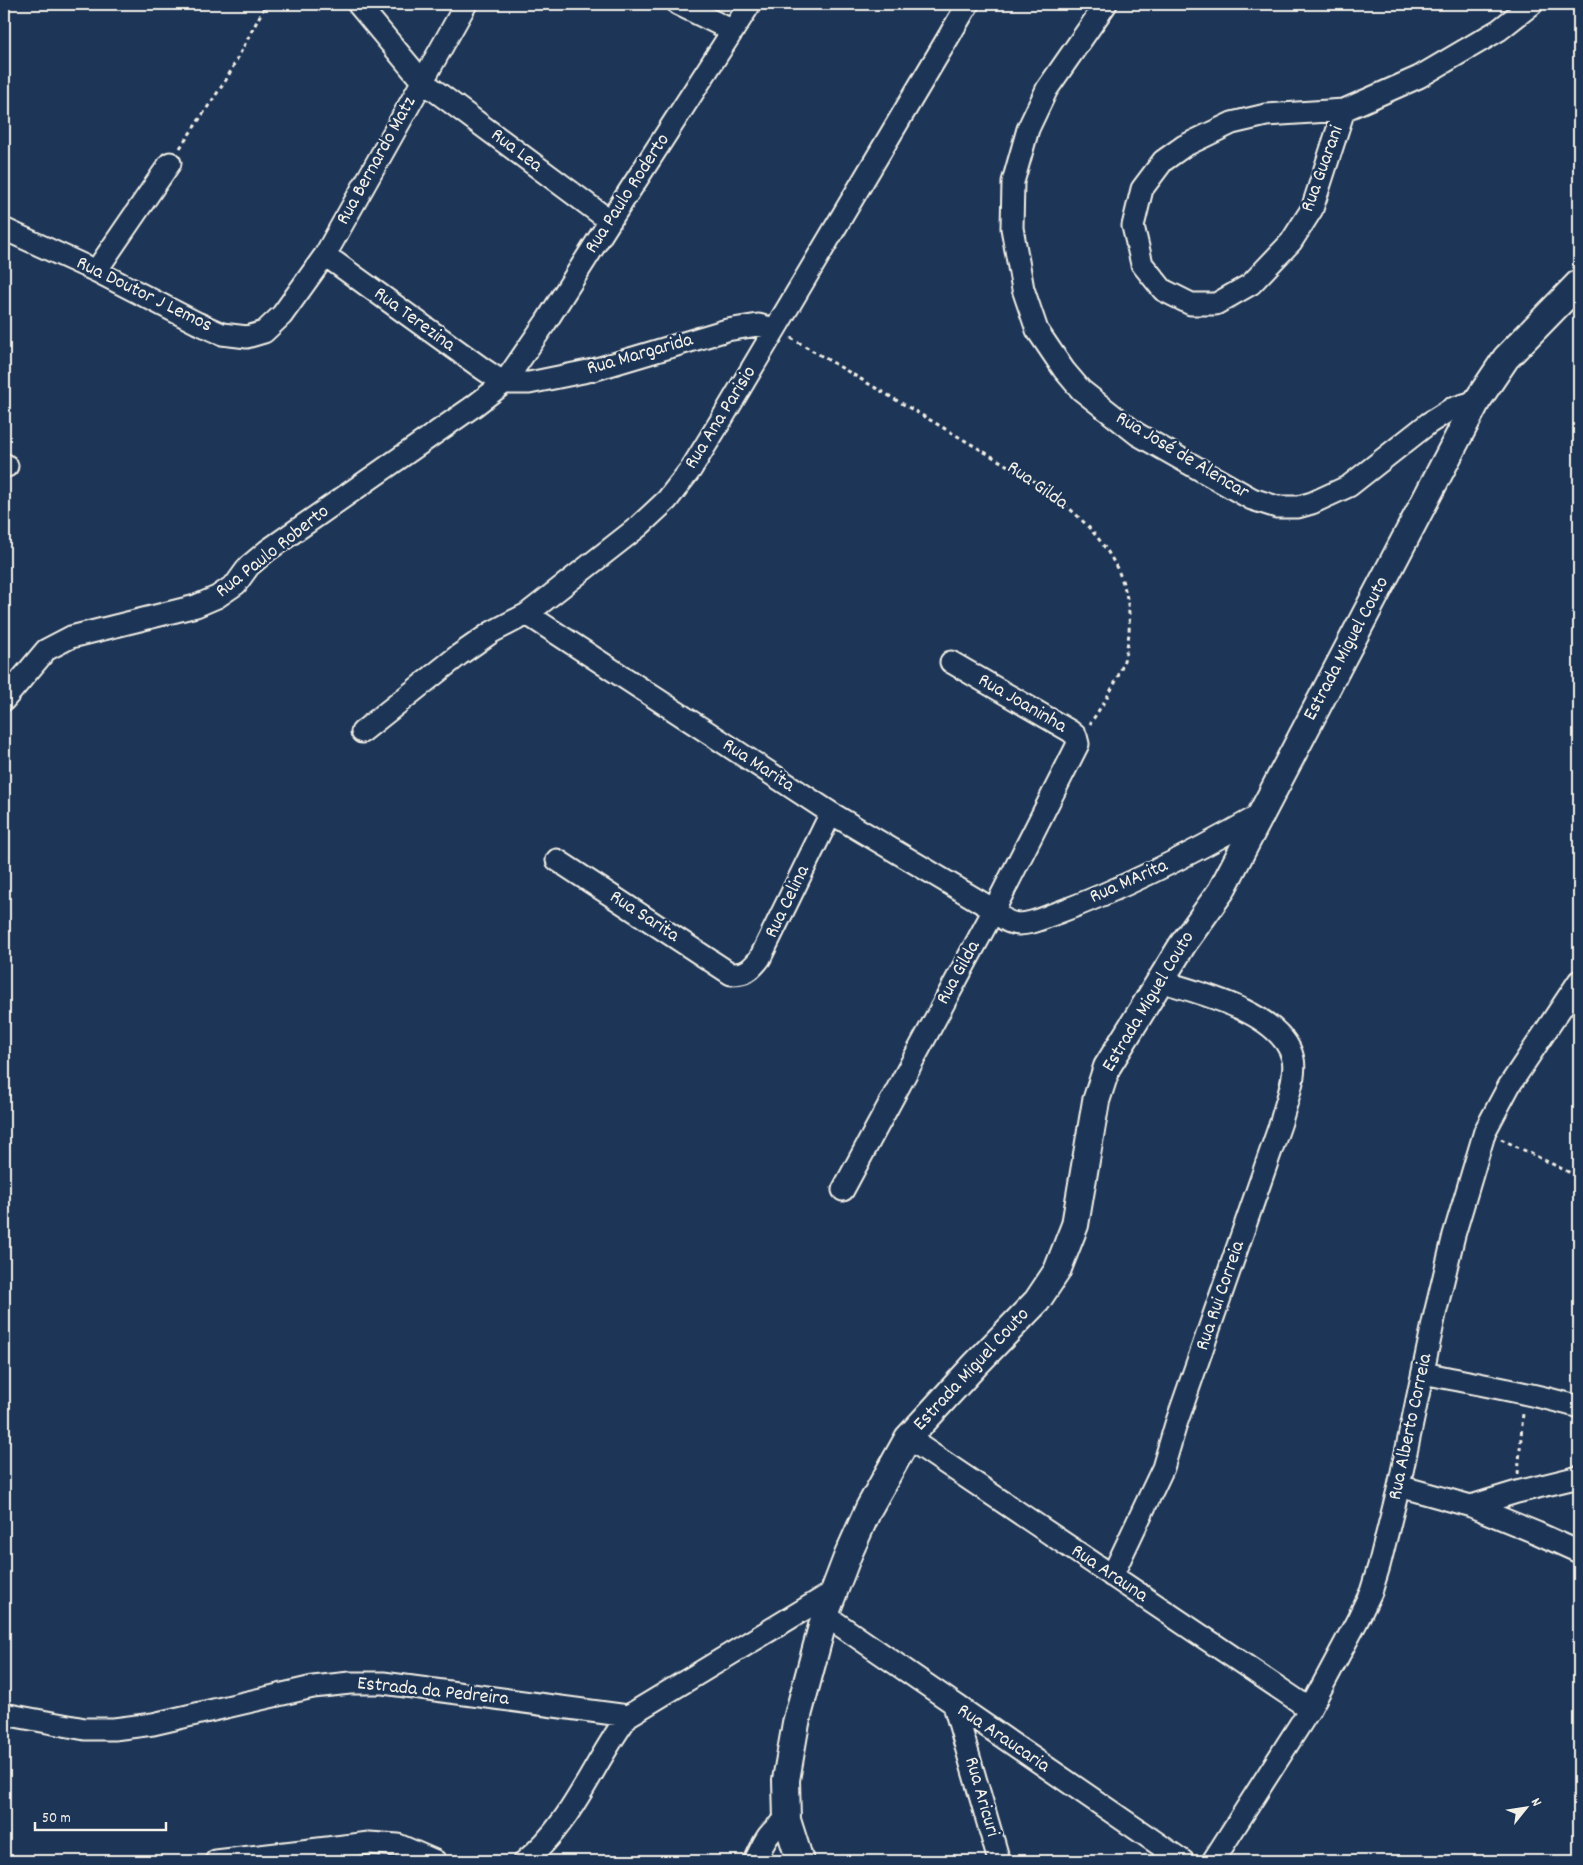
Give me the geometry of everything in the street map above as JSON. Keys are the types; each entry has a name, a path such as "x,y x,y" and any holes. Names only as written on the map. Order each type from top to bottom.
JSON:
{"street":[{"name":"Rua Lea","path":"358,4 422,81 610,221"},
{"name":"Rua Bernardo Matz","path":"282,315 325,255 466,4"},
{"path":"678,4 733,31"},
{"name":"Rua Paulo Roderto","path":"504,383 546,322 750,4"},
{"name":"Rua Ana Parisio","path":"362,732 459,655 492,632 527,614 638,527 667,500 691,469 968,4"},
{"name":"Rua José de Alencar","path":"1106,4 1047,89 1028,130 1013,182 1012,228 1023,289 1037,330 1064,370 1081,390 1137,434 1252,499 1277,508 1298,507 1312,503 1349,486 1429,423 1451,409 1477,401"},
{"name":"Rua Guarani","path":"1344,110 1312,209 1291,242 1252,284 1216,304 1191,304 1163,290 1142,264 1133,226 1142,190 1163,161 1184,146 1232,123 1266,115 1344,110 1419,77 1499,30 1532,4"},
{"path":"96,272 170,163"},
{"name":"Rua Doutor J Lemos","path":"4,229 96,272 197,324 222,334 247,338 264,332 282,315"},
{"name":"Rua Terezina","path":"325,255 504,383"},
{"name":"Estrada Miguel Couto","path":"800,1861 787,1820 786,1780 796,1722 829,1604 869,1508 908,1438 975,1364 1037,1301 1057,1270 1076,1225 1096,1101 1107,1067 1183,944 1221,891 1477,401 1506,358 1579,283"},
{"name":"Rua Margarida","path":"504,383 529,383 593,370 727,330 758,325 774,329"},
{"name":"Rua Paulo Roberto","path":"4,700 46,650 72,636 196,606 217,597 236,584 249,566 268,550 504,383"},
{"name":"Rua Marita","path":"527,614 830,813 994,910"},
{"name":"Rua Joaninha","path":"951,662 1070,731 1076,736 1076,749"},
{"name":"Rua Gilda","path":"843,1190 994,910 1050,796 1076,749"},
{"name":"Rua Celina","path":"731,974 742,974 750,971 760,958 830,813"},
{"name":"Rua MArita","path":"994,910 1013,924 1022,924 1074,907 1134,881 1211,843 1260,815"},
{"name":"Rua Sarita","path":"557,860 731,974"},
{"name":"Rua Rui Correia","path":"1112,1576 1163,1468 1176,1424 1281,1122 1293,1072 1293,1059 1286,1043 1275,1029 1261,1019 1217,999 1160,981"},
{"name":"Rua Alberto Correia","path":"1213,1861 1310,1709 1357,1621 1370,1592 1379,1566 1399,1486 1435,1314 1452,1244 1485,1131 1509,1086 1579,981"},
{"path":"1424,1373 1552,1398 1579,1407"},
{"name":"Rua Arauna","path":"908,1438 1310,1709"},
{"path":"1471,1506 1517,1492 1579,1477"},
{"path":"1399,1486 1471,1506 1579,1552"},
{"path":"525,1861 533,1855 557,1827 586,1785 611,1739 628,1716 829,1604"},
{"name":"Rua Araucaria","path":"829,1604 954,1705 1182,1861"},
{"name":"Estrada da Pedreira","path":"4,1714 85,1729 114,1729 153,1724 313,1687 350,1683 383,1683 628,1716"},
{"name":"Rua Aricuri","path":"954,1705 1000,1861"},
{"path":"755,1861 765,1840 774,1828 787,1820"},
{"path":"216,1861 253,1859 369,1843 398,1845 435,1861"}],"path":[{"path":"170,163 226,80 266,4"},
{"name":"Rua Gilda","path":"774,329 1037,483 1061,500 1085,522 1107,550 1126,587 1130,628 1123,665 1076,749"},
{"path":"1485,1131 1579,1177"},
{"path":"1517,1492 1525,1393"}]}
